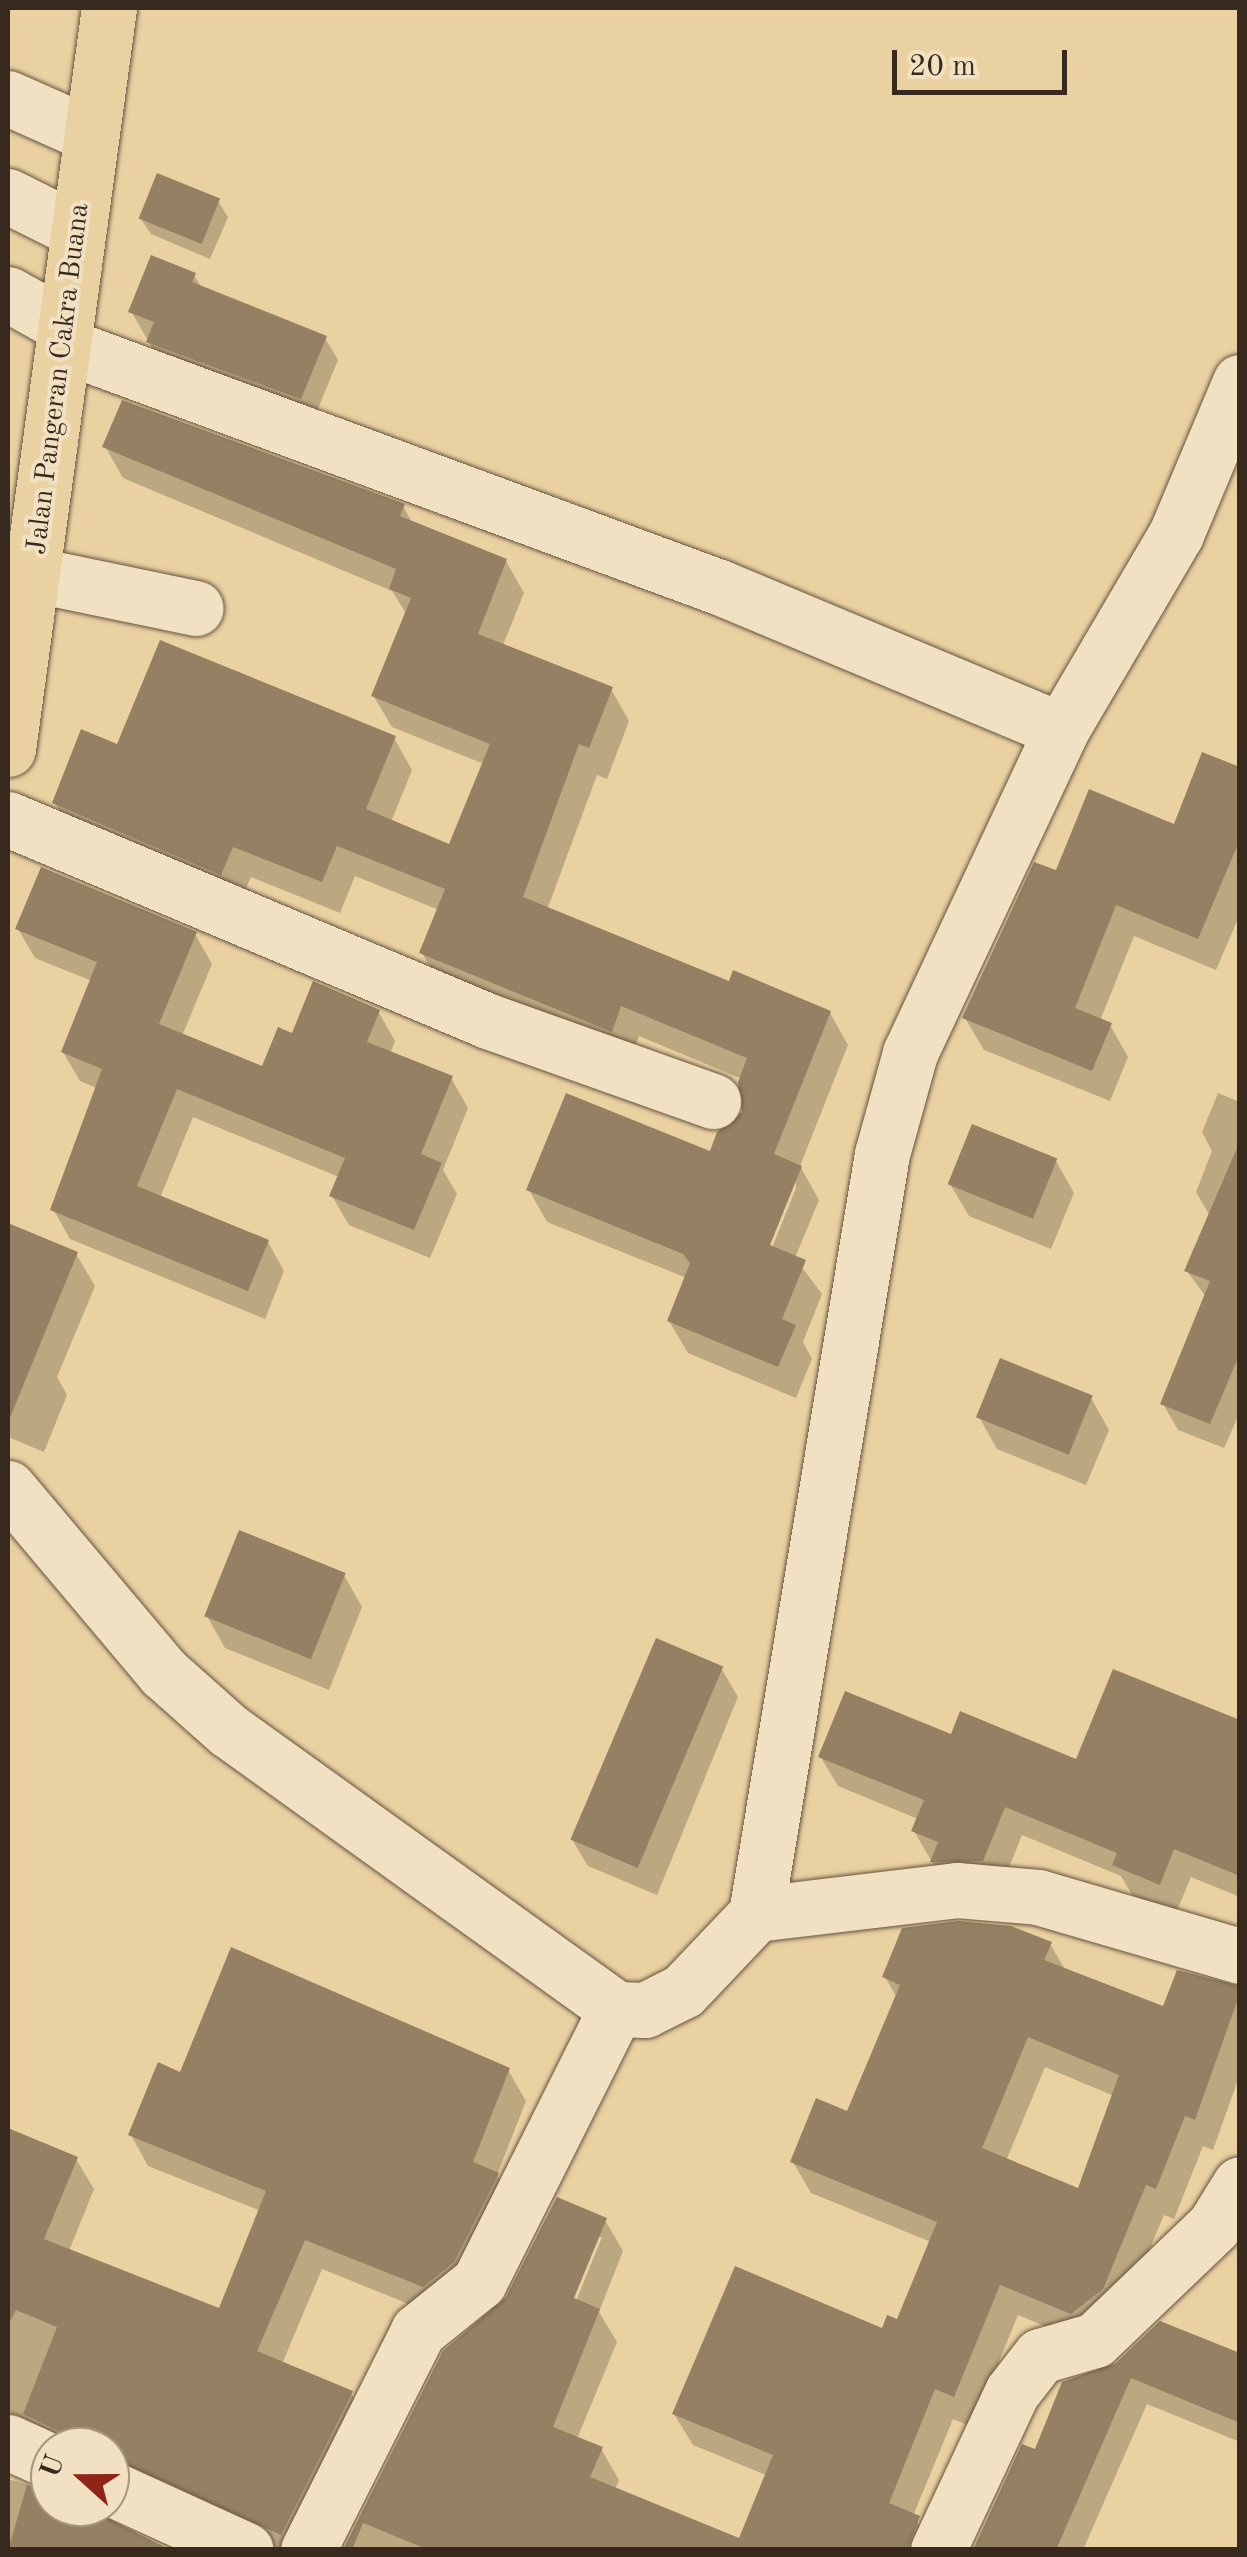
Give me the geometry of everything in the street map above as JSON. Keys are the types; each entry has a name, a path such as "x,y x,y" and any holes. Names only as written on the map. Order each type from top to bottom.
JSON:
{"main road":[{"name":"Jalan Pangeran Cakra Buana","path":"8,749 36,575 76,230 109,8"}],"street":[{"path":"8,98 89,134"},
{"path":"8,196 76,230"},
{"path":"8,294 64,336 719,586 1061,730"},
{"path":"8,1488 164,1673 228,1730 616,2009 645,2010 683,1990 756,1914 882,1154 910,1053 1061,730 1176,534 1240,382"},
{"path":"36,575 196,608"},
{"path":"8,819 488,1021 714,1102"},
{"path":"756,1914 958,1890 1038,1898 1240,1956"},
{"path":"308,2550 418,2331 480,2282 616,2009"},
{"path":"938,2550 1026,2374 1096,2340 1214,2226 1240,2184"},
{"path":"130,2497 246,2550"}],"building":[{"path":"157,173 220,198 202,244 139,218"},
{"path":"151,255 196,273 192,282 327,336 301,399 146,342 154,322 128,312"},
{"path":"122,400 405,504 400,516 507,559 478,634 613,687 589,748 579,744 523,897 729,981 733,970 831,1011 774,1154 802,1166 770,1245 806,1260 782,1319 796,1325 778,1367 667,1321 690,1263 683,1254 526,1190 566,1093 710,1151 717,1132 742,1112 738,1082 747,1058 621,1006 612,1032 419,953 445,889 337,846 322,882 233,847 221,875 52,803 81,729 117,744 160,640 396,736 366,809 449,844 490,744 371,696 411,598 389,589 396,569 102,447"},
{"path":"1202,752 1240,767 1240,839 1198,939 1116,905 1075,1008 1112,1023 1092,1071 962,1018 1034,862 1056,870 1089,789 1174,824"},
{"path":"41,867 197,932 159,1024 262,1066 278,1027 292,1033 313,981 380,1010 367,1042 453,1076 421,1154 442,1163 414,1230 329,1196 345,1158 177,1089 137,1186 269,1240 248,1291 50,1210 102,1069 61,1052 97,962 15,929"},
{"path":"972,1124 1057,1158 1033,1219 948,1184"},
{"path":"1240,1141 1240,1353 1210,1424 1160,1404 1210,1281 1184,1271"},
{"path":"8,1223 78,1252 9,1420 8,1420"},
{"path":"1000,1358 1093,1395 1069,1455 976,1417"},
{"path":"239,1530 346,1573 311,1659 204,1616"},
{"path":"656,1638 723,1667 638,1868 570,1840"},
{"path":"1113,1669 1240,1720 1240,1876 1174,1849 1160,1885 1112,1865 1117,1853 1005,1807 983,1861 930,1862 938,1842 911,1831 924,1800 818,1757 845,1691 951,1734 960,1711 1076,1759"},
{"path":"958,1921 1011,1926 1052,1942 1044,1960 1163,2006 1177,1970 1240,1986 1195,2120 1185,2116 1156,2189 1146,2185 1103,2289 1071,2314 1000,2285 954,2397 935,2389 889,2503 920,2516 907,2550 429,2550 363,2523 352,2550 343,2550 443,2351 506,2297 557,2197 607,2218 574,2298 600,2309 553,2427 603,2447 590,2477 739,2538 773,2455 672,2414 735,2266 882,2328 887,2315 897,2319 937,2222 790,2162 816,2098 847,2111 900,1985 882,1977 902,1928","holes":["1028,2037 1119,2075 1078,2188 982,2148"]},
{"path":"231,1947 510,2068 473,2162 499,2173 454,2262 423,2287 305,2240 257,2351 353,2391 281,2535 130,2466 130,2427 50,2427 23,2414 57,2327 16,2310 8,2325 8,2128 78,2157 44,2239 219,2308 266,2191 128,2135 158,2062 180,2072"},
{"path":"1160,2321 1240,2353 1240,2423 1131,2378 1056,2550 973,2550 1022,2444 1035,2449 1062,2382 1116,2363"},
{"path":"27,2485 30,2527 125,2527 170,2550 8,2550"}]}
